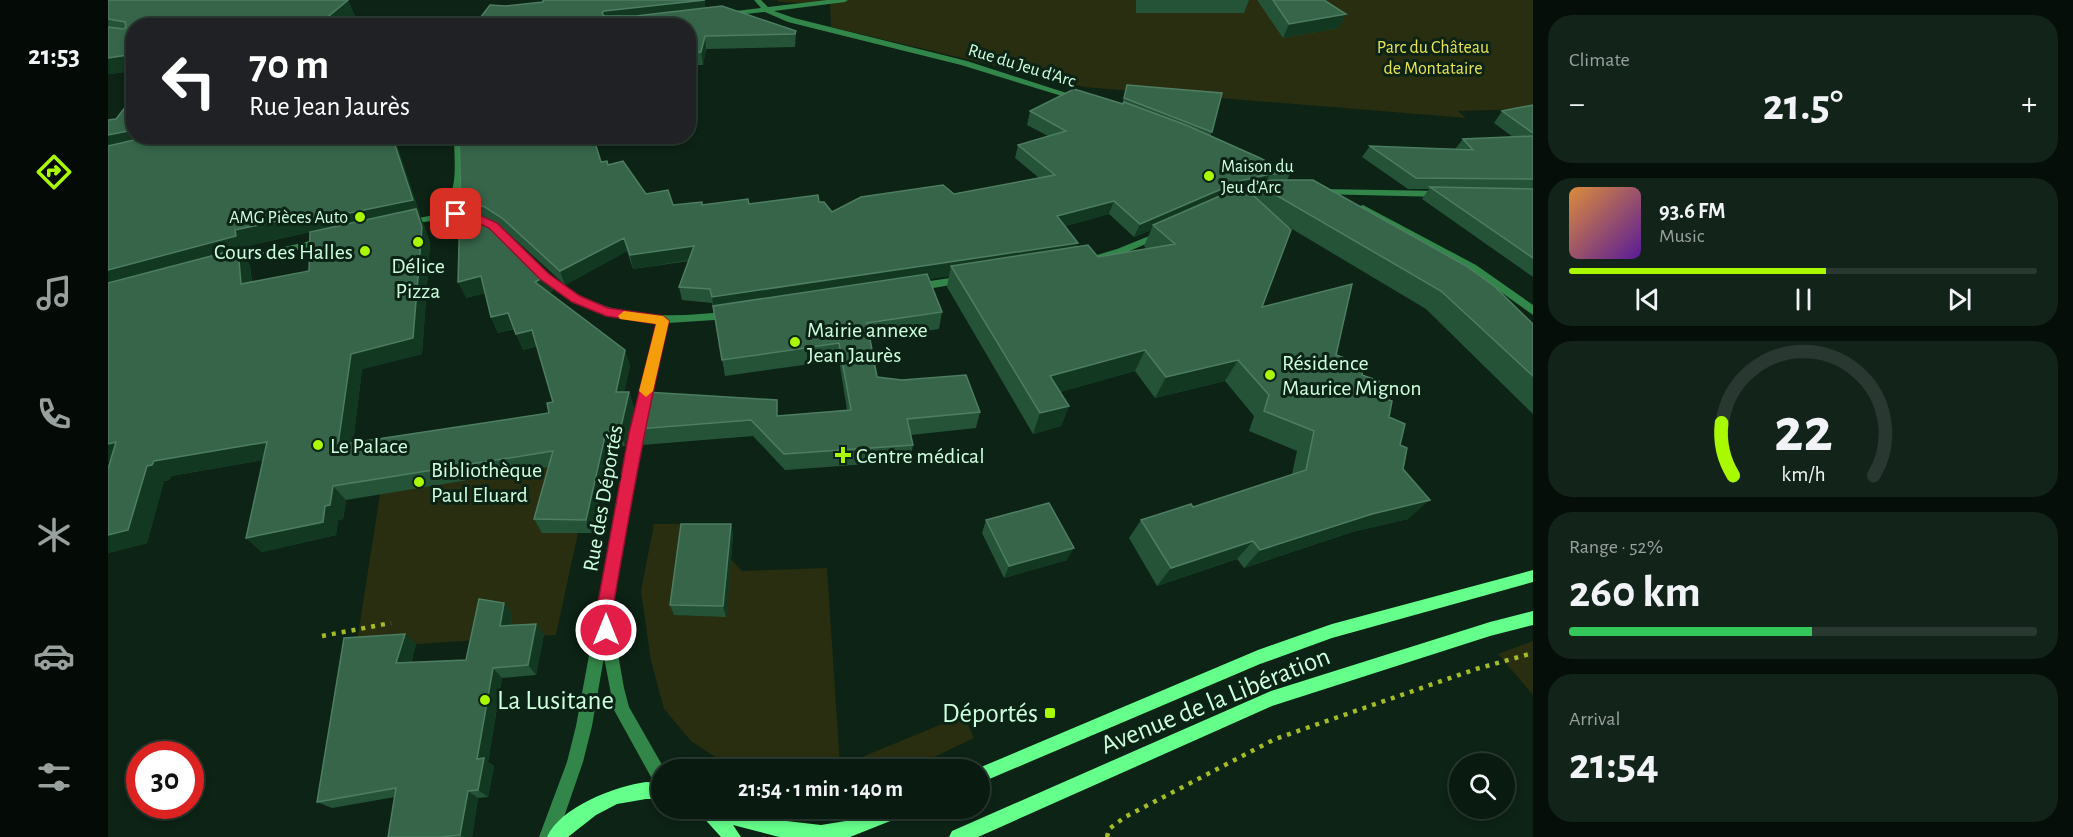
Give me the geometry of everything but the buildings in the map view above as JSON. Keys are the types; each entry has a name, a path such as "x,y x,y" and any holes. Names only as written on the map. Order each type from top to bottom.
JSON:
{"main road":[{"name":"Avenue de la Libération","path":"990,771 1258,657 1332,631 1533,576"},
{"name":"Avenue de la Libération","path":"958,837 1271,699 1490,629 1533,618"},
{"path":"556,837 577,817 607,799 638,791 651,791"},
{"path":"718,819 732,837"},
{"path":"744,819 782,829 823,834 876,819"}],"street":[{"name":"Rue du Jeu d'Arc","path":"757,0 767,9 791,20 983,68 1088,102"},
{"path":"722,15 845,0"},
{"path":"442,216 453,205 458,190 458,144"},
{"path":"1307,192 1450,194"},
{"path":"1339,193 1484,273 1533,311"},
{"path":"395,226 442,216 465,214 486,221"},
{"path":"1079,262 1121,251 1168,231"},
{"path":"224,264 336,238"},
{"path":"530,262 562,291 592,306 625,316 663,321 742,313"},
{"path":"906,288 976,278"},
{"name":"Rue des Déportés","path":"548,837 584,726 636,433 663,321"},
{"name":"Rue des Déportés","path":"604,613 611,663 622,710 651,761"}],"path":[{"path":"322,636 391,623"},
{"path":"1107,837 1109,829 1125,817 1275,739 1476,669 1533,653"}],"green space":[{"name":"Parc du Château de Montataire","path":"777,0 1533,0 1533,105 1527,109 1458,111 1466,118 1084,87 831,27 830,4 779,2"},
{"path":"536,460 561,460 542,532 578,533 556,635 356,648 380,494 533,470"},
{"path":"654,524 683,524 726,616 731,559 742,571 827,568 840,759 718,759 691,741 664,709 651,661 641,591"},
{"path":"1533,641 1533,695 1498,654"},
{"path":"964,715 974,738 930,759 857,759"}],"slow traffic":[{"path":"624,316 663,321 646,391"}],"place":[{"name":"Maison du Jeu d’Arc","path":"1209,176"},
{"name":"AMG Pièces Auto","path":"360,217"},
{"name":"Délice Pizza","path":"418,242"},
{"name":"Cours des Halles","path":"365,251"},
{"name":"Mairie annexe Jean Jaurès","path":"795,342"},
{"name":"Résidence Maurice Mignon","path":"1270,375"},
{"name":"Le Palace","path":"318,445"},
{"name":"Centre médical","path":"843,455"},
{"name":"Bibliothèque Paul Eluard","path":"419,482"},
{"name":"La Lusitane","path":"485,700"},
{"name":"Déportés","path":"1050,713"}],"route":[{"path":"456,214 465,214 486,221 501,232 544,276 576,299 606,312 663,321 636,433 622,507 604,613 606,630"}]}
